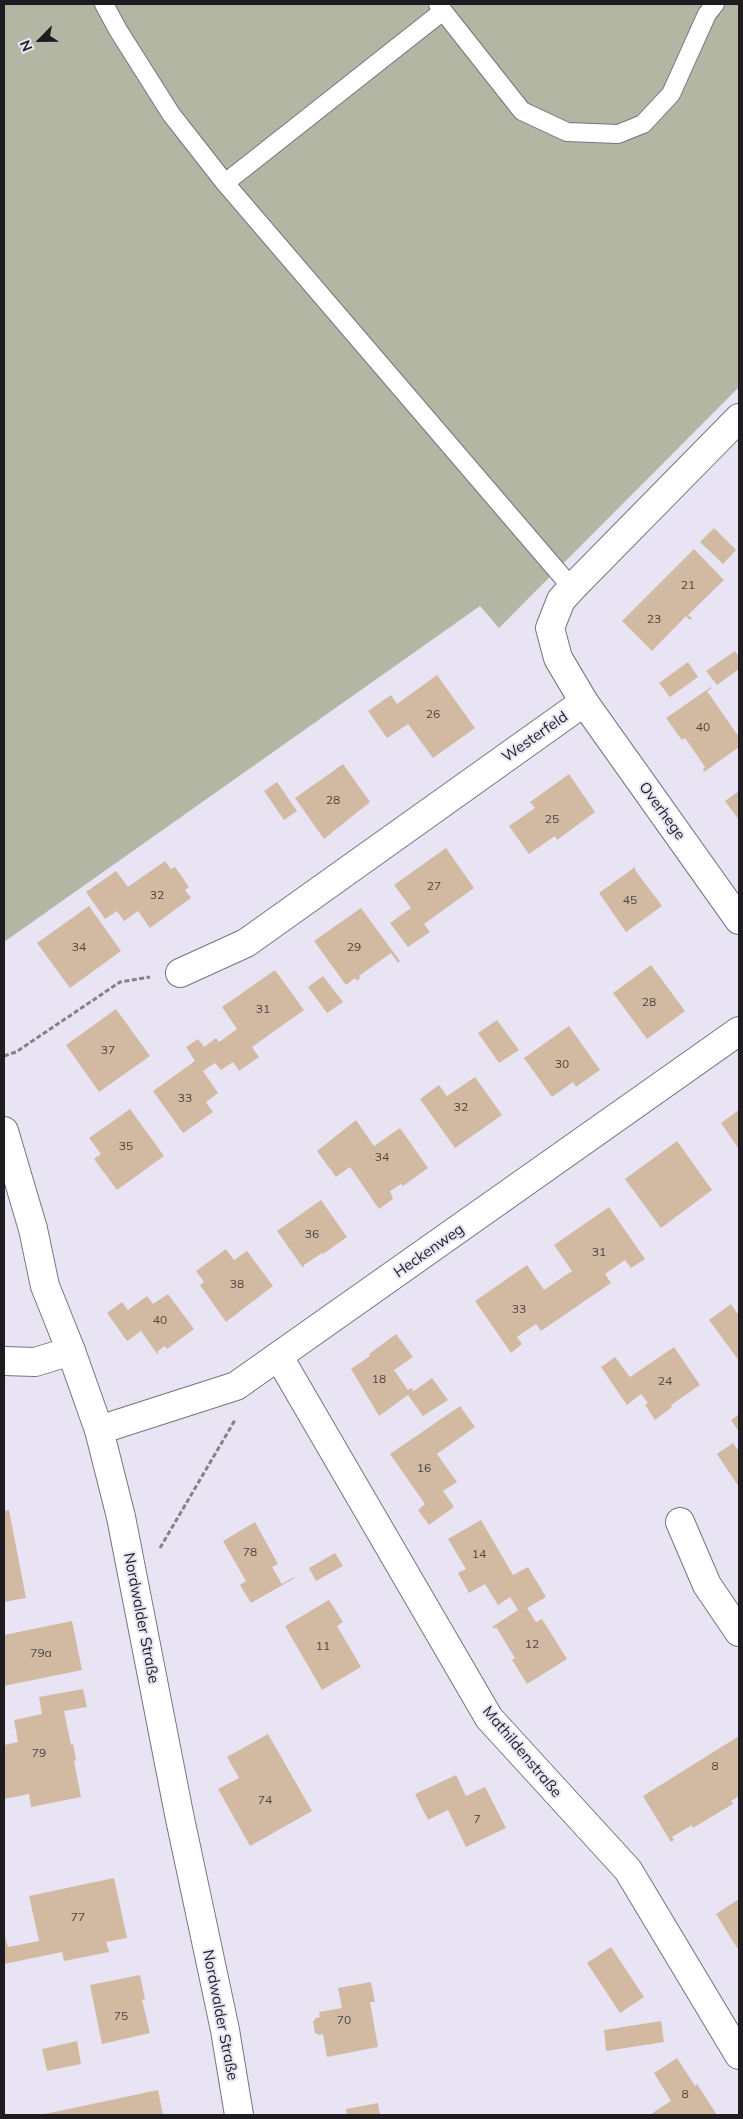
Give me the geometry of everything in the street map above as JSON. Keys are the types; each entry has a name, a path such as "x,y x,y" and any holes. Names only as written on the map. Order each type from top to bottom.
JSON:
{"street":[{"name":"Westerfeld","path":"180,973 246,943 584,702 558,658 550,628 562,600 739,418"},
{"name":"Overhege","path":"584,702 739,920"},
{"name":"Heckenweg","path":"99,1430 236,1386 739,1031"},
{"name":"Nordwalder Straße","path":"4,1131 33,1229 45,1286 71,1351 99,1430 122,1517 179,1814 225,2030 240,2115"},
{"path":"4,1361 35,1362 71,1351"},
{"name":"Mathildenstraße","path":"279,1357 489,1718 628,1870 739,2055"},
{"path":"680,1522 707,1585 739,1632"}],"lane":[{"path":"104,4 118,30 171,114 225,183 572,588"},
{"path":"225,183 440,7 522,111 567,132 618,134 643,124 671,94 708,14 715,4"}],"path":[{"path":"4,1056 15,1052 120,982 180,973"},
{"path":"130,1560 157,1552 240,1412 236,1386"}],"green space":[{"path":"4,4 739,4 739,387 499,628 480,606 4,942"}],"building":[{"path":"714,528 736,550 723,564 700,542"},
{"path":"694,549 724,580 688,615 692,618 690,620 686,616 652,651 622,621"},
{"path":"735,651 739,657 739,669 717,685 706,671"},
{"path":"688,662 698,677 670,697 659,683"},
{"path":"437,675 475,728 433,758 408,724 387,738 368,711 391,695 397,704"},
{"path":"711,687 707,691 739,737 739,747 704,772 703,769 705,767 685,738 682,740 666,718"},
{"path":"343,764 370,802 324,839 295,798"},
{"path":"569,774 595,812 557,840 555,836 529,854 509,826 535,808 530,802"},
{"path":"277,782 297,811 284,820 264,791"},
{"path":"739,791 739,820 725,801"},
{"path":"446,848 474,888 424,924 430,932 408,947 390,923 411,908 394,885"},
{"path":"165,861 171,869 175,867 189,887 185,890 191,898 150,928 138,911 124,921 117,911 105,919 86,892 116,871 128,887"},
{"path":"635,867 635,870 662,906 626,932 599,893"},
{"path":"89,906 121,951 70,988 37,943"},
{"path":"361,908 400,961 398,963 391,953 359,976 360,978 357,981 355,978 346,985 314,941"},
{"path":"651,965 685,1011 647,1039 613,993"},
{"path":"275,970 304,1010 252,1047 259,1057 239,1071 233,1062 221,1070 215,1063 203,1071 218,1093 206,1102 213,1112 183,1133 153,1091 195,1061 186,1047 198,1039 204,1047 216,1038 219,1042 237,1029 222,1007"},
{"path":"323,976 343,1002 327,1013 308,987"},
{"path":"116,1009 150,1056 99,1092 66,1045"},
{"path":"497,1020 519,1050 499,1063 478,1033"},
{"path":"569,1026 600,1070 576,1087 573,1082 552,1097 524,1058"},
{"path":"475,1077 502,1115 455,1148 420,1099 439,1085 447,1096"},
{"path":"130,1109 164,1156 117,1190 94,1159 101,1154 89,1138"},
{"path":"739,1110 739,1147 738,1148 721,1123"},
{"path":"356,1120 374,1146 400,1128 428,1168 403,1186 401,1184 390,1191 393,1199 379,1209 350,1167 336,1177 317,1151"},
{"path":"677,1141 712,1190 661,1228 625,1179"},
{"path":"321,1200 347,1237 304,1265 303,1268 277,1231"},
{"path":"609,1207 645,1259 631,1268 625,1260 605,1274 611,1283 541,1331 536,1324 517,1337 522,1344 511,1353 475,1301 527,1265 544,1290 572,1271 554,1245"},
{"path":"226,1249 234,1260 247,1251 273,1286 226,1322 200,1285 204,1282 196,1271"},
{"path":"168,1294 194,1329 167,1349 165,1346 158,1351 158,1355 141,1331 127,1341 107,1313 122,1302 128,1310 147,1296 153,1304"},
{"path":"731,1304 739,1316 739,1361 709,1320"},
{"path":"396,1334 413,1357 394,1370 408,1390 411,1388 414,1391 432,1378 448,1400 423,1416 408,1395 379,1416 351,1369"},
{"path":"674,1347 700,1385 671,1405 672,1407 655,1420 645,1405 648,1403 641,1394 627,1405 601,1367 615,1357 630,1377"},
{"path":"460,1406 475,1427 437,1454 457,1482 443,1491 454,1507 429,1525 418,1510 425,1504 390,1454"},
{"path":"739,1414 739,1432 731,1420"},
{"path":"733,1443 737,1449 739,1448 739,1487 717,1454"},
{"path":"9,1510 26,1598 4,1602 4,1511"},
{"path":"481,1520 513,1575 528,1567 546,1597 527,1608 536,1622 542,1619 567,1659 527,1684 512,1660 515,1658 496,1627 494,1629 492,1627 518,1610 510,1597 498,1605 485,1584 469,1593 458,1573 466,1569 448,1539"},
{"path":"255,1522 278,1564 272,1567 282,1584 295,1578 251,1603 240,1585 246,1581 223,1541"},
{"path":"335,1553 343,1566 316,1581 309,1568"},
{"path":"329,1600 343,1622 337,1626 361,1667 322,1690 285,1626"},
{"path":"72,1621 82,1670 4,1686 4,1635"},
{"path":"83,1689 87,1707 64,1711 71,1745 73,1744 76,1760 74,1761 81,1797 31,1807 29,1794 4,1799 4,1745 18,1742 14,1720 42,1714 39,1697"},
{"path":"268,1734 312,1811 250,1846 218,1789 239,1778 227,1757"},
{"path":"739,1736 739,1796 731,1801 733,1804 693,1828 692,1825 672,1837 674,1840 671,1842 643,1796"},
{"path":"456,1775 466,1796 485,1787 506,1828 466,1847 448,1810 428,1820 415,1794"},
{"path":"114,1878 127,1938 106,1942 109,1952 64,1961 62,1952 4,1964 4,1933 8,1947 39,1941 29,1896"},
{"path":"739,1899 739,1951 716,1914"},
{"path":"611,1947 644,1997 620,2013 587,1963"},
{"path":"140,1975 145,1999 142,2000 150,2033 102,2044 90,1985"},
{"path":"371,1982 375,2002 370,2002 378,2047 327,2057 323,2034 315,2033 313,2022 316,2018 320,2017 319,2012 342,2008 338,1988"},
{"path":"661,2021 664,2042 606,2051 604,2030"},
{"path":"77,2041 81,2064 47,2071 42,2049"},
{"path":"677,2058 717,2115 651,2114 671,2101 654,2073"},
{"path":"158,2090 163,2115 45,2115 45,2114"},
{"path":"378,2103 380,2115 347,2115 346,2109"}]}
